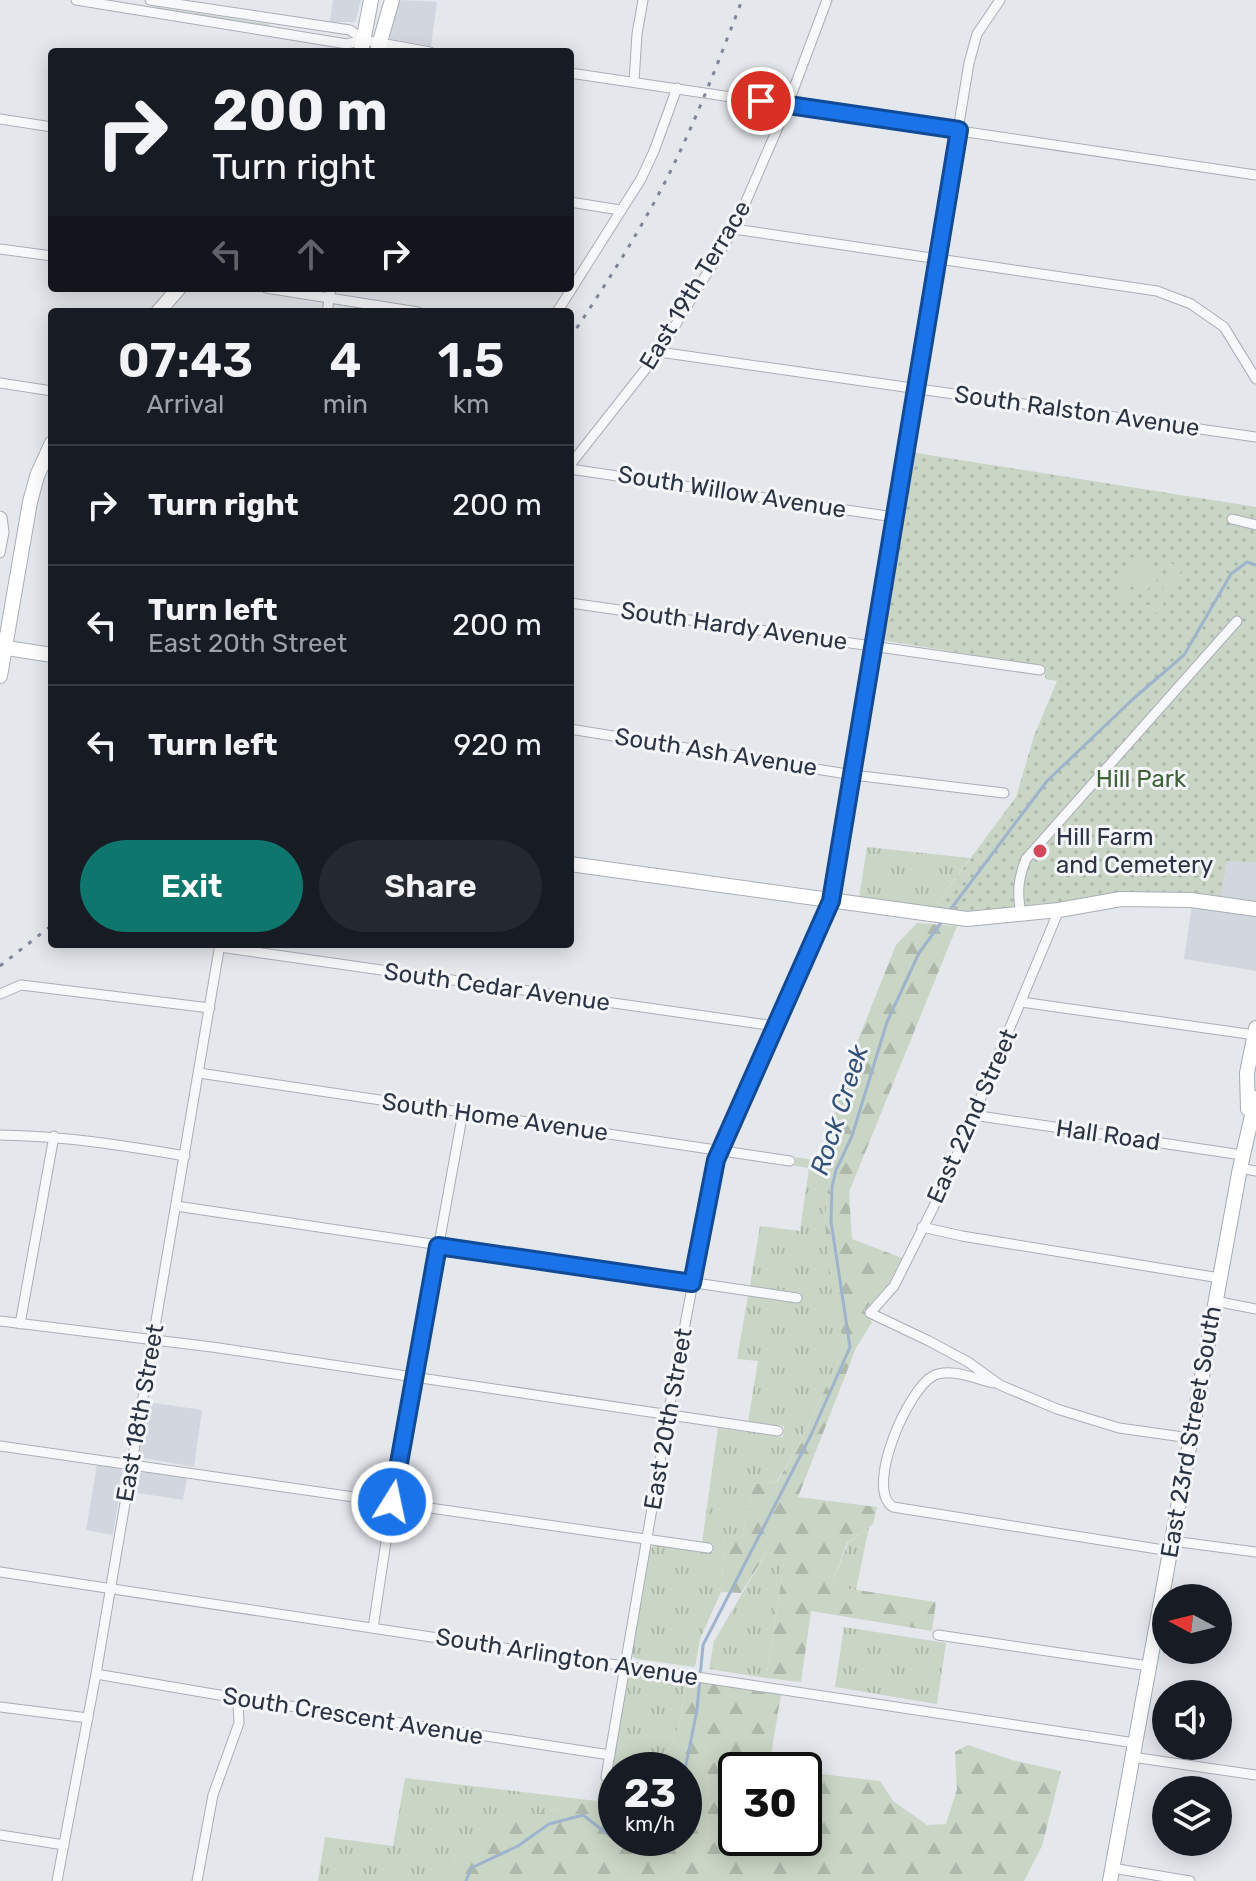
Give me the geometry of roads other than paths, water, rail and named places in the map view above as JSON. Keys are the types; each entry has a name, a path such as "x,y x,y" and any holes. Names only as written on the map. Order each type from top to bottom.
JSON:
{"street":[{"path":"76,0 378,48 392,0"},
{"path":"149,12 150,0 350,30 362,46"},
{"path":"362,46 371,0"},
{"path":"634,82 643,0"},
{"name":"East 19th Terrace","path":"574,462 659,352 734,229 788,104 827,0"},
{"name":"East 20th Street","path":"610,1752 709,1187 721,1151 831,901 974,43 1000,0"},
{"path":"273,32 275,19"},
{"path":"574,74 1256,175"},
{"path":"574,284 641,179 677,88"},
{"path":"0,119 48,126"},
{"path":"574,203 620,210"},
{"path":"734,229 1157,291 1195,306 1224,327 1256,379"},
{"path":"0,249 48,255"},
{"path":"162,308 176,292"},
{"path":"330,293 399,308"},
{"name":"South Ralston Avenue","path":"659,352 1256,437"},
{"path":"0,383 48,390"},
{"path":"0,676 2,648 30,502 48,452"},
{"name":"South Willow Avenue","path":"574,468 894,517"},
{"path":"0,553 4,532 1,517"},
{"path":"1232,519 1256,525"},
{"name":"South Hardy Avenue","path":"574,604 1040,670"},
{"path":"1021,914 1017,891 1026,859 1237,621"},
{"path":"2,648 48,654"},
{"name":"South Ash Avenue","path":"574,730 853,775 1004,793"},
{"path":"574,865 927,916 967,919 1059,910 1121,899 1191,900 1256,909"},
{"name":"East 22nd Street","path":"1000,1385 968,1362 870,1313 894,1286 943,1188 1059,910"},
{"name":"East 18th Street","path":"57,1881 96,1674 220,948"},
{"name":"South Cedar Avenue","path":"241,948 775,1026"},
{"path":"0,994 21,985 210,1008"},
{"path":"1021,1002 1255,1032"},
{"name":"East 23rd Street South","path":"1248,1126 1247,1073 1255,1032"},
{"name":"South Home Avenue","path":"199,1073 790,1161"},
{"name":"East 23rd Street South","path":"1111,1874 1215,1301 1256,1098"},
{"path":"373,1628 392,1502 463,1112"},
{"name":"Hall Road","path":"973,1115 1241,1162 1256,1171"},
{"path":"0,1135 54,1136 185,1156"},
{"path":"20,1324 54,1136"},
{"path":"176,1206 797,1298"},
{"path":"922,1227 1220,1278"},
{"path":"1215,1301 1256,1309"},
{"path":"0,1321 212,1347 778,1431"},
{"path":"1190,1438 1092,1422 1000,1385 943,1373 931,1376 912,1402 889,1446 883,1496 889,1504 1171,1546 1256,1552"},
{"path":"0,1446 708,1548"},
{"name":"South Arlington Avenue","path":"0,1572 718,1680 1134,1750 1256,1775"},
{"path":"938,1635 1149,1666"},
{"name":"South Crescent Avenue","path":"96,1674 225,1696 238,1702 270,1703 598,1753"},
{"path":"197,1881 213,1795 239,1723 238,1702"},
{"path":"0,1707 88,1718"},
{"path":"0,1835 64,1845"},
{"path":"1111,1874 1190,1881"}],"waterway":[{"name":"Rock Creek","path":"950,910 1047,781 1184,655 1231,574 1247,562 1256,565"},
{"name":"Rock Creek","path":"688,1752 697,1710 703,1645 811,1435 850,1347 831,1221 832,1187 836,1170 852,1136 887,1022 919,953 943,920"},
{"name":"Rock Creek","path":"466,1881 471,1868 518,1846 549,1824 583,1815 598,1827"}],"railway":[{"path":"574,332 663,186 715,71 742,0"},
{"path":"0,966 48,928"}],"place":[{"name":"Hill Farm and Cemetery","path":"1040,851"}],"park label":[{"name":"Hill Park","path":"1141,779"}]}
